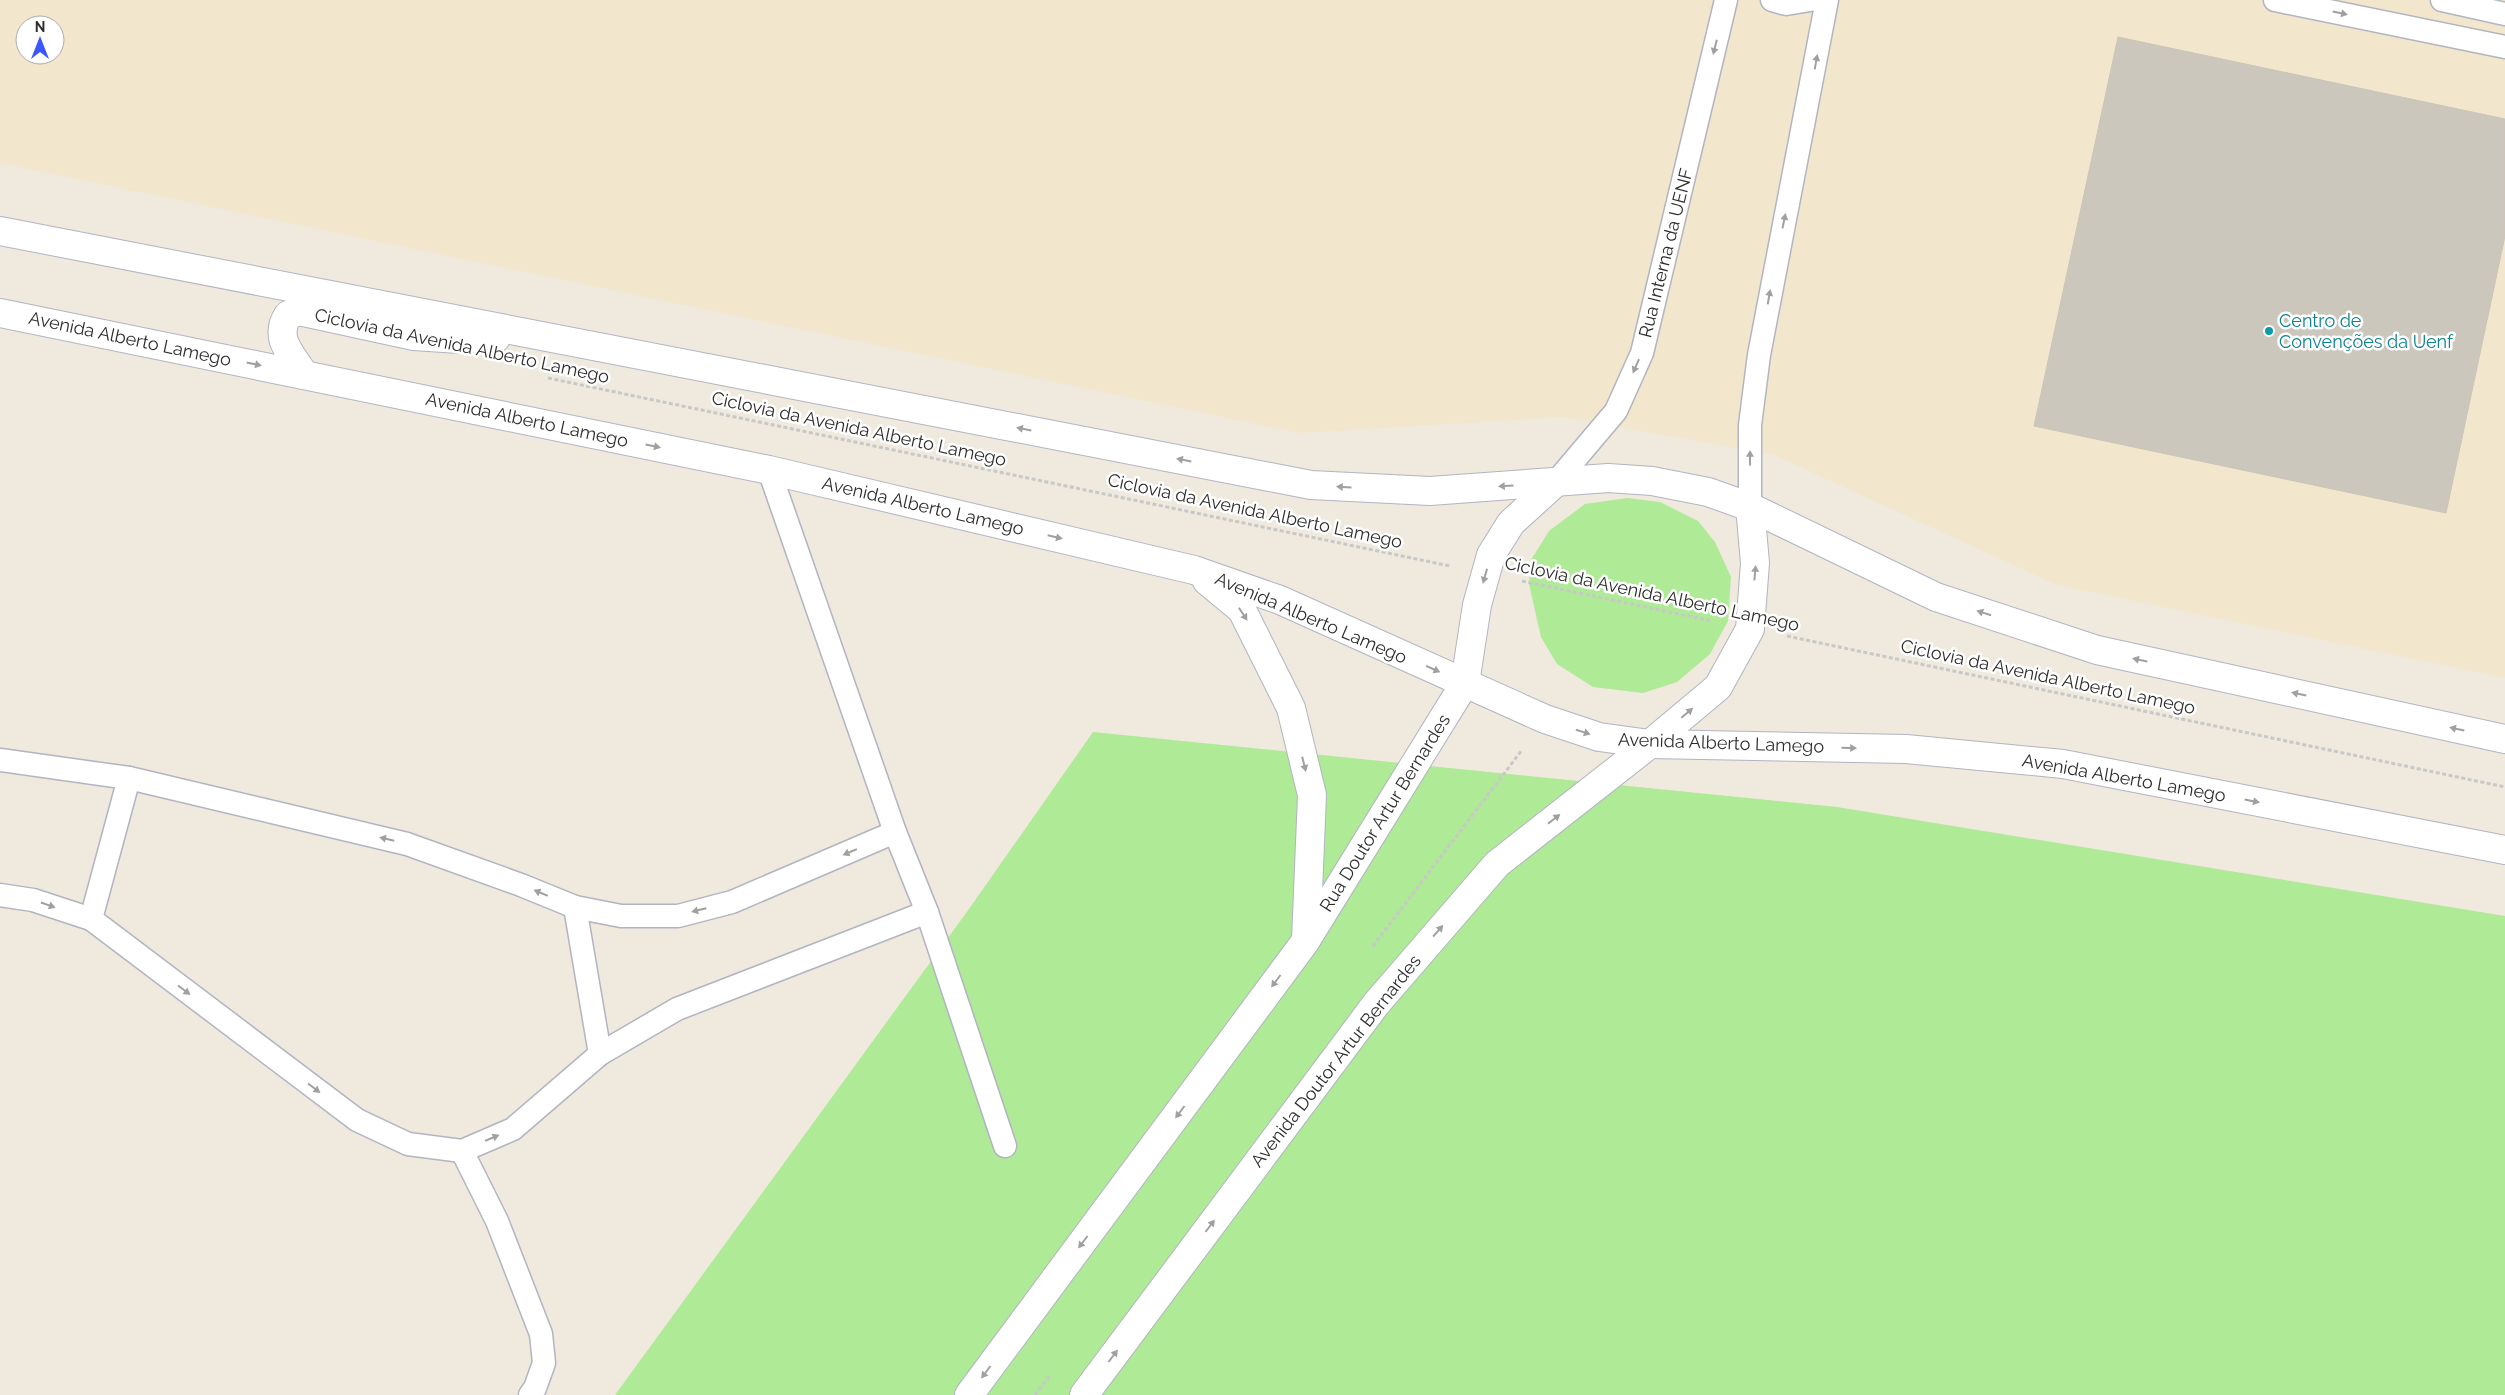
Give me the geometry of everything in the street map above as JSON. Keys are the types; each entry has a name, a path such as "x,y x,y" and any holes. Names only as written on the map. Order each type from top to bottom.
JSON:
{"main road":[{"path":"0,231 1311,485 1430,491 1608,478 1652,481 1708,492 1750,507 1936,597 2097,650 2505,739"},
{"path":"304,375 285,345 281,329 288,315 299,311 414,336 492,339 516,330"},
{"name":"Avenida Alberto Lamego","path":"0,313 769,470 1194,570 1280,600 1563,725 1600,737 1650,744 1906,749 2063,764 2505,850"},
{"path":"1465,683 1477,605 1491,555 1511,523 1555,483"},
{"path":"1750,507 1755,563 1750,629"},
{"path":"969,1395 1306,942 1312,795 1290,708 1242,610 1194,570"},
{"name":"Avenida Doutor Artur Bernardes","path":"1084,1395 1376,1004 1496,864 1650,744 1718,687 1750,629"},
{"name":"Rua Doutor Artur Bernardes","path":"1306,942 1465,683"}],"lane":[{"name":"Rua Interna da UENF","path":"1555,483 1616,411 1642,353 1726,0"},
{"path":"1772,0 1786,4 1810,0"},
{"path":"1750,507 1750,425 1759,355 1827,0"},
{"path":"2276,0 2505,48"},
{"path":"2442,0 2505,14"},
{"path":"769,470 895,832 927,912 1005,1146"},
{"path":"0,760 129,778 407,844 521,885 575,907 621,916 678,916 732,902 895,832"},
{"path":"91,920 129,778"},
{"path":"0,895 33,900 91,920 357,1120 408,1144 462,1151 513,1129 600,1054 677,1009 927,912"},
{"path":"575,907 600,1054"},
{"path":"462,1151 496,1221 541,1334 544,1363 535,1388 530,1395"}],"path":[{"name":"Ciclovia da Avenida Alberto Lamego","path":"547,378 2505,787"}],"shaded area":[{"path":"0,0 2505,0 2505,678 2057,585 1774,455 1563,417 1300,433 0,163"}],"green space":[{"path":"1627,498 1660,502 1698,521 1715,542 1731,577 1728,621 1710,654 1677,682 1643,693 1593,687 1557,664 1541,637 1529,584 1531,560 1549,531 1585,504"},
{"path":"1093,732 1837,807 2505,916 2505,1395 615,1395 969,909"}],"building":[{"name":"Centro de Convenções da Uenf","path":"2118,37 2505,119 2505,236 2446,513 2034,426"}],"place":[{"name":"Centro de Convenções da Uenf","path":"2269,331"}]}
